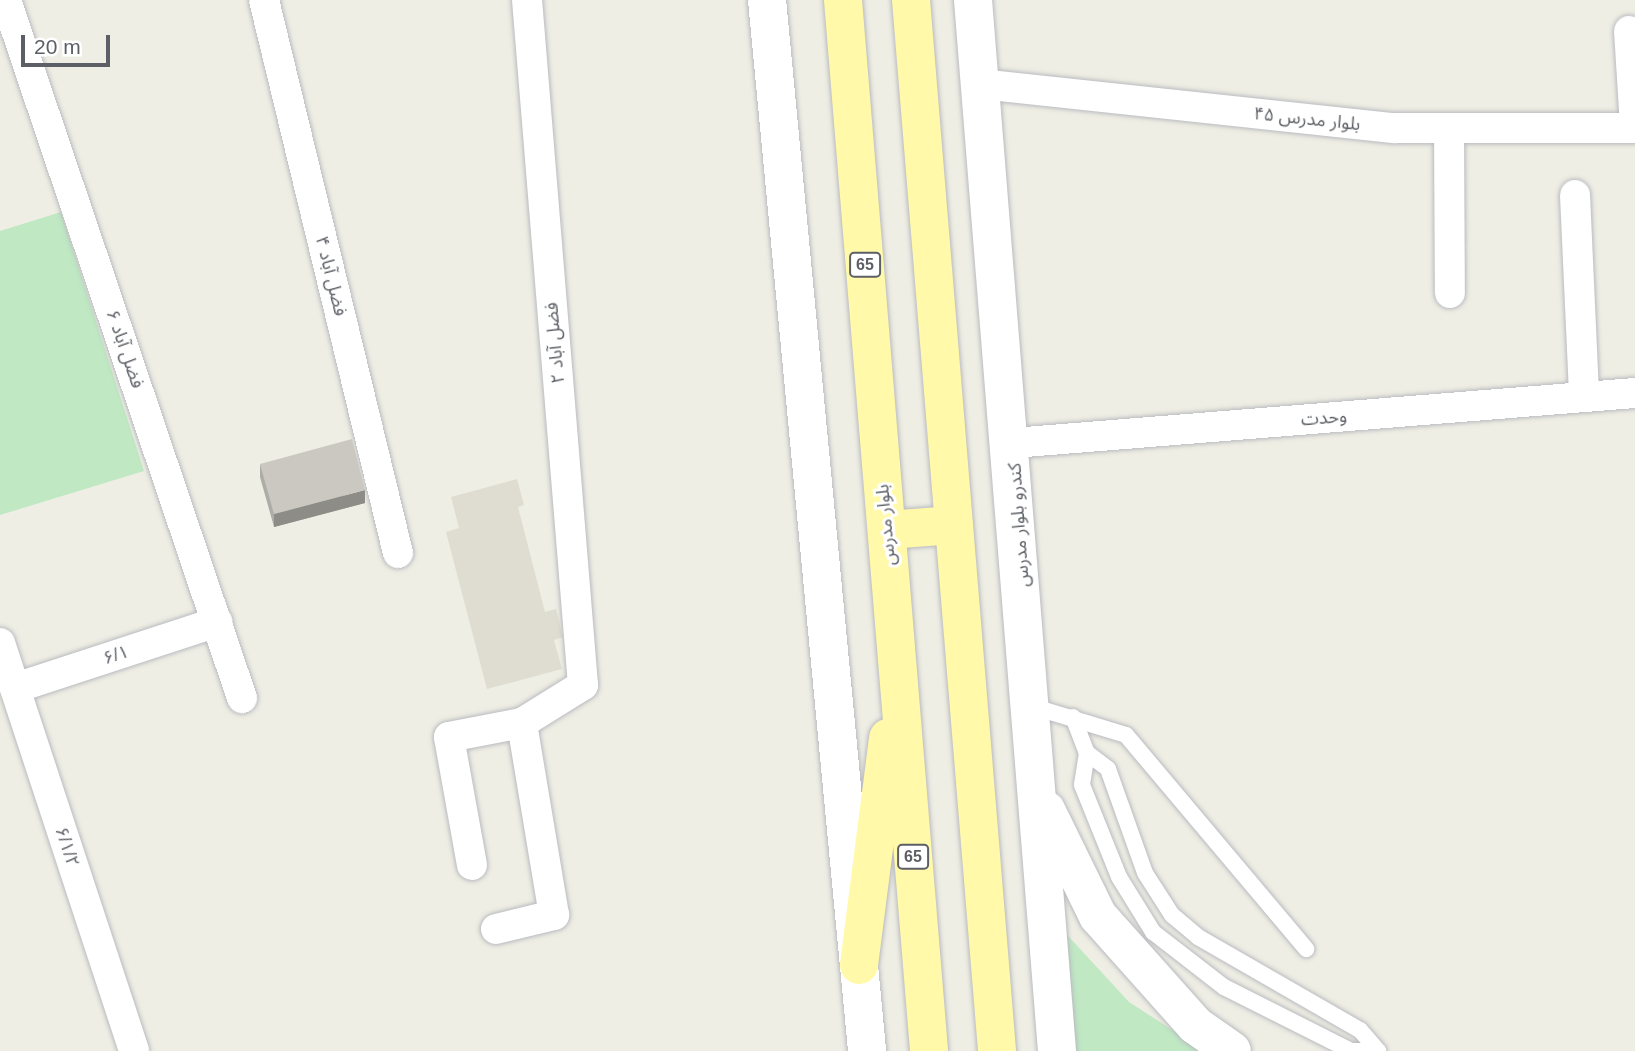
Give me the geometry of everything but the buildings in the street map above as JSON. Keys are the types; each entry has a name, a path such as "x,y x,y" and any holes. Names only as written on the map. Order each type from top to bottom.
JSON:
{"main road":[{"path":"767,0 867,1051"},
{"name":"بلوار مدرس","path":"843,0 929,1051"},
{"path":"911,0 997,1051"},
{"name":"کندرو بلوار مدرس","path":"973,0 1013,443 1057,1051"},
{"path":"887,530 954,525"},
{"path":"859,965 898,663"},
{"path":"1038,794 1098,916 1195,1025 1232,1051"}],"street":[{"name":"فضل آباد ۶","path":"6,0 242,698"},
{"name":"فضل آباد ۴","path":"264,0 398,553"},
{"name":"فضل آباد ۲","path":"522,723 583,685 527,0"},
{"path":"1629,31 1635,127"},
{"name":"۴۵ بلوار مدرس","path":"979,84 1395,128 1635,127"},
{"path":"1449,128 1450,293"},
{"path":"1575,195 1584,397"},
{"name":"وحدت","path":"1013,443 1635,393"},
{"name":"۶/۱","path":"15,688 217,622"},
{"name":"۶/۱/۲","path":"0,643 134,1051"},
{"path":"472,865 449,737 522,723 554,915 496,929"}],"lane":[{"path":"1031,706 1126,735 1306,949"},
{"path":"1073,717 1087,753 1083,785 1119,877 1153,932 1224,987 1351,1051 1378,1051"},
{"path":"1087,753 1108,769 1145,873 1172,915 1198,937 1360,1030 1378,1051"}],"shaded area":[{"path":"517,479 524,505 518,507 545,612 556,609 563,637 554,640 562,669 487,689 446,532 459,528 451,497"}],"green space":[{"path":"61,212 144,471 0,515 0,231"},
{"path":"1058,925 1129,1002 1205,1051 1068,1051"}]}
